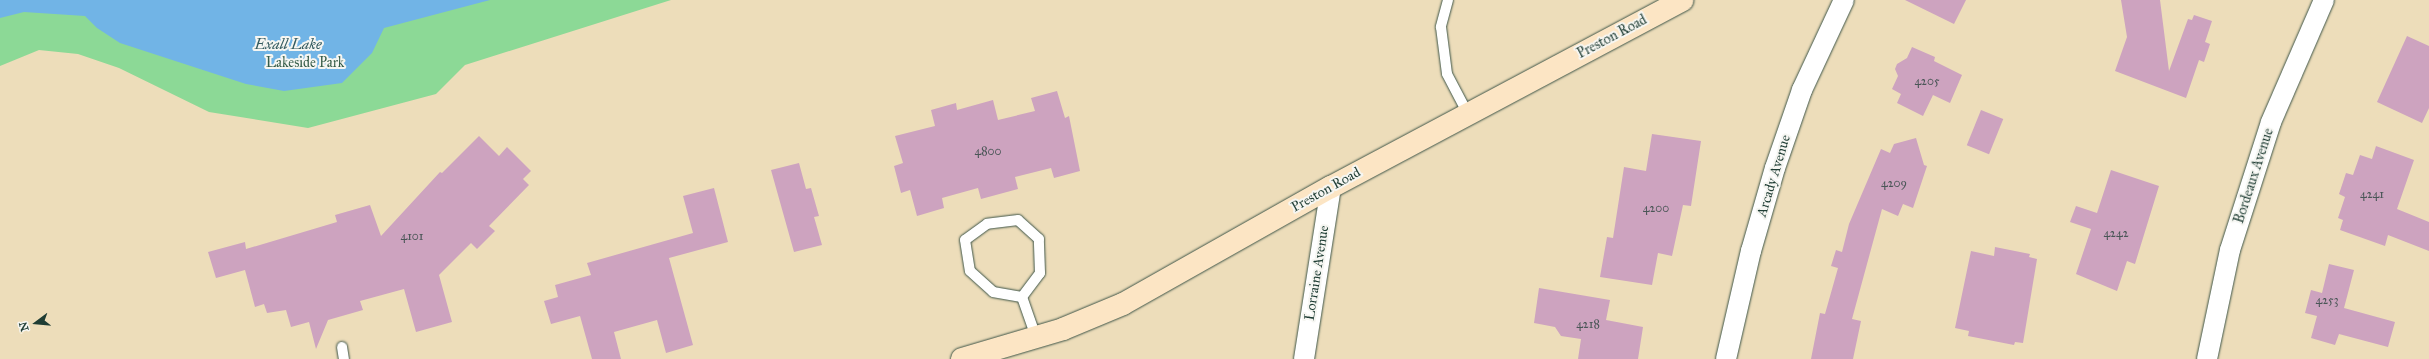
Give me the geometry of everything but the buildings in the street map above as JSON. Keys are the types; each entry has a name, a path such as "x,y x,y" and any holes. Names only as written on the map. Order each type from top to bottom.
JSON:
{"main road":[{"name":"Preston Road","path":"962,359 1063,330 1123,304 1331,187 1682,0"}],"street":[{"name":"Arcady Avenue","path":"1726,359 1751,251 1775,168 1802,90 1844,0"},
{"name":"Bordeaux Avenue","path":"2207,359 2230,250 2271,122 2324,0"},
{"name":"Lorraine Avenue","path":"1304,359 1331,187"}],"lane":[{"path":"1448,0 1441,27 1447,74 1468,114"},
{"path":"1018,220 1039,239 1040,273 1022,297 993,292 970,272 966,240 987,224 1018,220"},
{"path":"1022,297 1036,338"},
{"path":"342,347 344,359"}],"green space":[{"name":"Lakeside Park","path":"0,0 671,0 465,65 436,94 308,128 209,112 119,68 78,54 39,50 0,66"}],"water":[{"name":"Exall Lake","path":"0,0 490,0 384,28 372,53 342,83 284,91 246,84 120,43 97,28 85,16 24,12 0,18"}]}
